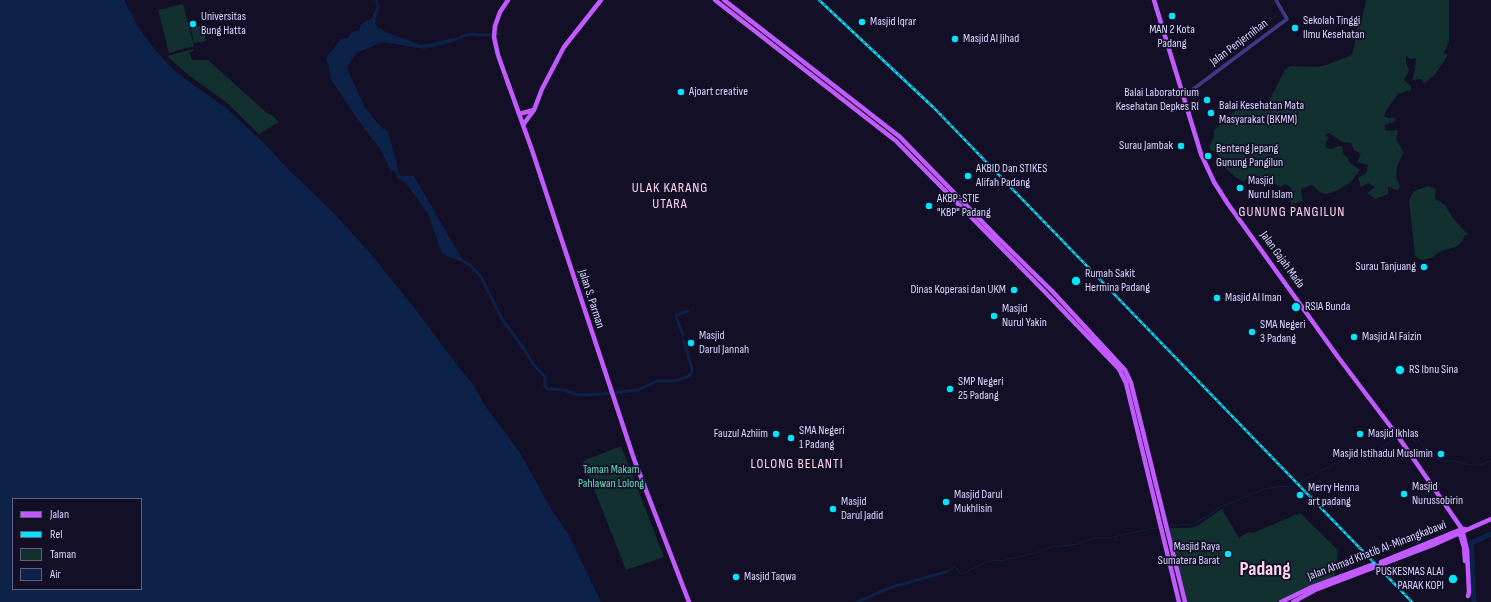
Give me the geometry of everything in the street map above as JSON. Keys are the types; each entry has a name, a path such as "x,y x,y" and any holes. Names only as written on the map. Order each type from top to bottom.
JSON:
{"main road":[{"name":"Jalan S. Parman","path":"508,0 497,20 494,31 498,55 523,125 635,464 689,602"},
{"path":"523,125 534,110 546,82 564,47 601,0"},
{"path":"715,0 896,141 996,239 1125,370 1131,383 1162,523 1185,602"},
{"path":"724,0 900,137 996,239"},
{"name":"Jalan Gajah Mada","path":"1154,0 1202,154 1219,190 1347,369 1398,437 1461,529"},
{"path":"802,67 805,62"},
{"path":"519,114 534,110"},
{"name":"Jalan Ahmad Khatib Al-Minangkabawi","path":"1281,602 1294,599 1312,587 1432,543 1461,529 1491,519"},
{"path":"1164,529 1179,602"},
{"path":"1461,529 1464,547 1466,592 1468,602"}],"street":[{"name":"Jalan Penjernihan","path":"1184,96 1287,19 1276,0"}],"green space":[{"path":"1366,0 1449,0 1449,41 1444,53 1448,55 1434,76 1424,83 1421,79 1412,80 1416,58 1410,59 1406,56 1406,63 1409,70 1404,80 1411,86 1411,90 1398,94 1387,109 1384,116 1388,118 1395,118 1395,121 1385,125 1386,131 1397,130 1398,133 1396,138 1403,153 1397,167 1396,177 1400,186 1398,190 1388,187 1388,194 1375,199 1367,193 1375,187 1368,183 1361,187 1358,178 1366,173 1368,165 1357,162 1361,154 1354,150 1351,143 1342,142 1329,133 1325,135 1329,138 1326,141 1326,148 1332,149 1342,146 1343,154 1348,158 1349,162 1360,170 1351,182 1340,189 1325,194 1320,192 1312,185 1301,189 1303,201 1292,204 1287,196 1292,188 1285,184 1281,187 1272,183 1258,183 1246,179 1244,182 1237,178 1224,167 1217,153 1211,150 1209,146 1214,138 1214,130 1235,111 1248,103 1261,103 1269,101 1285,70 1290,66 1317,67 1352,55 1355,43 1355,33 1362,19"},
{"path":"183,4 194,46 169,53 158,10"},
{"path":"203,25 206,41 194,43 191,28"},
{"path":"193,49 194,51 189,52 192,60 208,60 268,114 272,115 279,122 259,134 227,103 186,73 167,56"},
{"path":"1428,186 1436,189 1435,199 1445,205 1453,218 1468,235 1465,235 1456,247 1441,251 1431,258 1424,260 1417,258 1415,255 1409,200 1414,191"},
{"name":"Taman Makam Pahlawan Lolong","path":"621,446 664,557 626,570 583,461"},
{"path":"1222,509 1239,538 1249,532 1253,533 1300,513 1338,550 1335,576 1276,602 1187,602 1169,528 1189,528 1197,526"}],"water":[{"path":"0,0 124,0 140,30 157,52 176,72 226,108 265,144 289,170 329,208 371,254 416,310 473,384 486,407 520,453 553,512 569,535 601,602 0,602"},
{"path":"375,0 377,0 380,7 375,24 378,28 386,32 421,45 461,37 450,43 424,49 383,42 356,53 347,68 365,108 382,128 388,131 400,176 414,176 460,256 464,260 462,262 442,254 428,214 405,182 397,178 395,170 391,172 382,152 353,113 332,81 326,58 341,39 348,38 351,33 359,30 361,24 371,19 377,6"}],"waterway":[{"path":"461,37 470,34 499,34"},
{"path":"463,261 470,265 481,277 502,319 533,364 545,377 545,386 547,389 564,390 578,395 602,394 638,390 657,381 674,381 687,377 691,374 692,369 684,341"},
{"path":"683,335 676,317 677,315 688,311"},
{"path":"1400,436 1406,434 1414,441 1419,441 1430,457 1470,465 1481,465 1491,461"},
{"path":"1169,526 1192,524 1208,516 1220,507 1265,489 1292,486 1348,457 1365,459 1397,437"},
{"path":"946,572 955,567 962,574 986,562 995,560 1001,561 1039,552 1051,547 1079,544 1095,538 1109,538 1148,529 1160,528"},
{"path":"1474,602 1471,543 1491,534"},
{"path":"857,602 892,587 946,572"}],"railway":[{"path":"819,0 934,108 1412,602"}],"place":[{"name":"MAN 2 Kota Padang","path":"1172,16"},
{"name":"Masjid Iqrar","path":"862,22"},
{"name":"Universitas Bung Hatta","path":"193,24"},
{"name":"Sekolah Tinggi Ilmu Kesehatan","path":"1295,28"},
{"name":"Masjid Al Jihad","path":"955,39"},
{"name":"Ajoart creative","path":"681,92"},
{"name":"Balai Laboratorium Kesehatan Depkes RI","path":"1207,100"},
{"name":"Balai Kesehatan Mata Masyarakat (BKMM)","path":"1211,113"},
{"name":"Surau Jambak","path":"1181,146"},
{"name":"Benteng Jepang Gunung Pangilun","path":"1208,156"},
{"name":"AKBID Dan STIKES Alifah Padang","path":"968,176"},
{"name":"Masjid Nurul Islam","path":"1240,188"},
{"name":"AKBP-STIE \"KBP\" Padang","path":"929,206"},
{"name":"Surau Tanjuang","path":"1424,267"},
{"name":"Rumah Sakit Hermina Padang","path":"1076,281"},
{"name":"Dinas Koperasi dan UKM","path":"1014,290"},
{"name":"Masjid Al Iman","path":"1217,298"},
{"name":"RSIA Bunda","path":"1296,307"},
{"name":"Masjid Nurul Yakin","path":"994,316"},
{"name":"SMA Negeri 3 Padang","path":"1252,332"},
{"name":"Masjid Al Faizin","path":"1354,337"},
{"name":"Masjid Darul Jannah","path":"691,343"},
{"name":"RS Ibnu Sina","path":"1400,370"},
{"name":"SMP Negeri 25 Padang","path":"950,389"},
{"name":"Fauzul Azhiim","path":"776,434"},
{"name":"Masjid Ikhlas","path":"1360,434"},
{"name":"SMA Negeri 1 Padang","path":"791,438"},
{"name":"Masjid Istihadul Muslimin","path":"1441,454"},
{"name":"Masjid Nurussobirin","path":"1404,494"},
{"name":"Merry Henna art padang","path":"1300,495"},
{"name":"Masjid Darul Mukhlisin","path":"946,502"},
{"name":"Masjid Darul Jadid","path":"833,509"},
{"name":"Masjid Raya Sumatera Barat","path":"1228,554"},
{"name":"Masjid Taqwa","path":"736,577"},
{"name":"PUSKESMAS ALAI PARAK KOPI","path":"1453,579"}],"district":[{"name":"ULAK KARANG UTARA","path":"670,196"},
{"name":"GUNUNG PANGILUN","path":"1292,212"},
{"name":"LOLONG BELANTI","path":"797,464"},
{"name":"Padang","path":"1265,570"}]}
